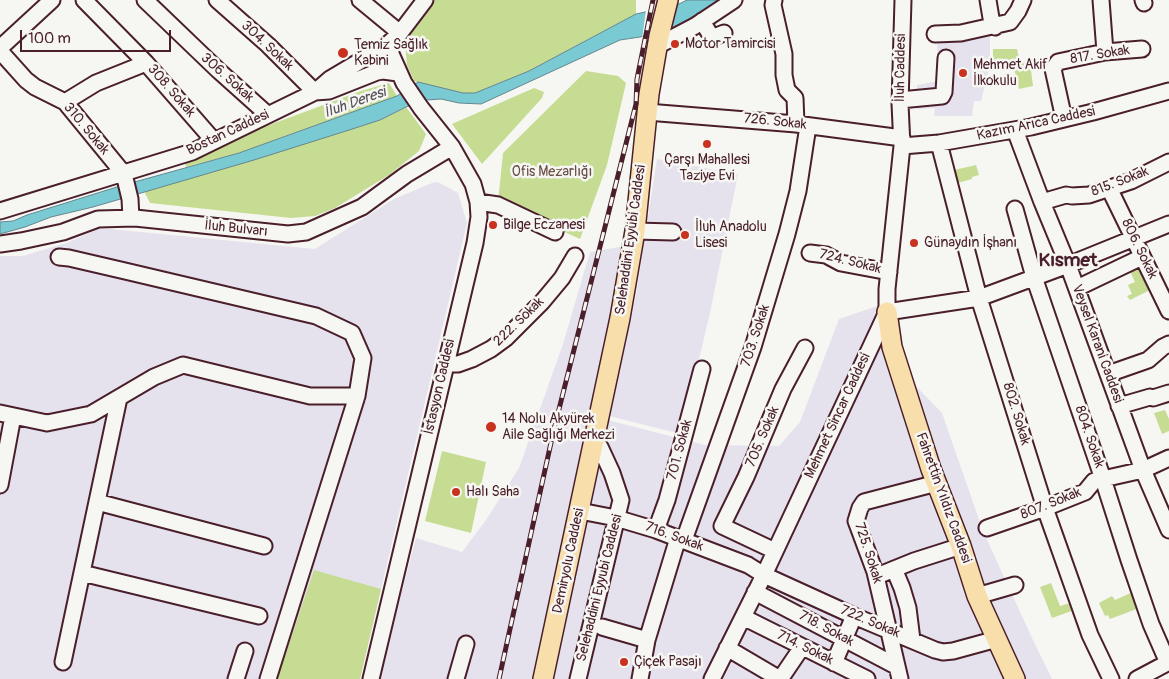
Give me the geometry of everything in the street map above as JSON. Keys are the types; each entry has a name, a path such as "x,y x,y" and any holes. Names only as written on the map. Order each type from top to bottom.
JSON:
{"main road":[{"name":"Selehaddini Eyyübi Caddesi","path":"594,443 620,318 635,231 647,112 658,41 668,0"},
{"name":"Fahrettin Yıldız Caddesi","path":"886,312 892,347 937,484 961,546 977,596 988,642 1015,679"},
{"name":"Demiryolu Caddesi","path":"543,679 594,443"}],"street":[{"path":"0,50 52,0"},
{"name":"308. Sokak","path":"84,0 146,63 214,141"},
{"name":"306. Sokak","path":"145,0 218,71 267,114"},
{"name":"304. Sokak","path":"217,0 268,45 315,92"},
{"path":"360,0 400,33"},
{"name":"Bostan Caddesi","path":"1,209 125,178 192,152 315,92 330,79 387,46 400,33 425,0"},
{"path":"658,41 702,21 734,0"},
{"name":"703. Sokak","path":"640,679 647,640 681,539 753,347 798,191 802,125 794,98 787,90 784,75 784,54 773,5 774,0"},
{"name":"İluh Caddesi","path":"902,140 900,100 903,0"},
{"path":"988,0 991,18 995,27"},
{"path":"935,34 961,33 995,27 1010,22 1018,12 1023,0"},
{"path":"1101,0 1106,52"},
{"path":"702,21 711,36 714,37 724,33"},
{"name":"İstasyon Caddesi","path":"371,679 475,243 479,218 478,202 473,184 452,146 420,108 401,78 387,46"},
{"name":"817. Sokak","path":"1064,119 1053,69 1058,62 1106,52 1142,49"},
{"name":"310. Sokak","path":"0,50 26,80 35,87 65,102 125,178"},
{"path":"900,100 942,96 944,92 946,58"},
{"path":"65,102 96,84 146,63"},
{"path":"315,92 329,91 384,70 401,78"},
{"name":"Kazım Arıca Caddesi","path":"902,140 939,143 1015,130 1169,91"},
{"name":"726. Sokak","path":"647,112 802,125 902,140"},
{"name":"Veysel Karani Caddesi","path":"1015,130 1068,266 1143,470 1169,530"},
{"name":"Mehmet Sincar Caddesi","path":"712,679 764,575 886,312 902,140"},
{"name":"802. Sokak","path":"939,143 979,298 1045,508 1090,635 1111,679"},
{"name":"İluh Bulvarı","path":"0,244 63,232 98,219 132,218 288,234 306,232 362,207 407,174 452,146"},
{"name":"815. Sokak","path":"1042,202 1066,195 1089,195 1131,180 1169,162"},
{"path":"125,178 132,218"},
{"name":"806. Sokak","path":"1109,188 1169,310"},
{"path":"478,202 498,205 555,232"},
{"name":"804. Sokak","path":"1015,209 1034,278 1148,615 1168,662"},
{"path":"886,312 979,298 1068,266 1169,224"},
{"path":"635,231 673,232"},
{"name":"724. Sokak","path":"810,252 826,255 841,263 889,272"},
{"name":"222. Sokak","path":"446,364 458,364 472,359 506,338 557,284 575,256"},
{"path":"59,257 115,268 316,316 352,333 363,358 357,396 268,679"},
{"path":"1076,288 1142,257"},
{"path":"1108,374 1148,360 1169,344"},
{"name":"705. Sokak","path":"775,551 722,526 746,477 783,389 805,348"},
{"path":"0,485 6,415 46,423 91,414 154,377 183,365 310,396 357,396"},
{"name":"701. Sokak","path":"656,530 667,500 702,369"},
{"path":"1119,406 1169,393"},
{"path":"63,662 119,398"},
{"name":"Selehaddini Eyyubi Caddesi","path":"578,679 621,500 612,473 600,448 594,443"},
{"name":"807. Sokak","path":"987,528 1085,492 1094,481 1143,470 1169,458"},
{"name":"725. Sokak","path":"898,672 876,576 856,521 864,502 937,484"},
{"path":"96,502 264,546"},
{"name":"716. Sokak","path":"580,511 616,518 656,530 748,565 764,575"},
{"path":"876,576 961,546"},
{"path":"894,569 908,608 912,640"},
{"path":"82,573 259,616"},
{"name":"722. Sokak","path":"764,575 854,616 943,652 988,642"},
{"path":"977,596 1014,585"},
{"name":"718. Sokak","path":"755,592 844,639 898,672"},
{"path":"834,662 854,616"},
{"name":"714. Sokak","path":"743,617 867,679"},
{"path":"602,627 647,640"},
{"path":"456,679 466,644"},
{"path":"727,648 781,678 802,647"},
{"path":"236,679 245,651"},
{"path":"1138,679 1168,662"}],"shaded area":[{"name":"Mehmet Akif İlkokulu","path":"937,36 990,36 990,65 981,101 974,101 972,116 934,116 935,108 917,109 917,85 938,81"},
{"path":"657,159 738,174 710,313 681,434 609,416 636,295"},
{"path":"438,182 458,193 467,223 360,679 0,679 0,256 23,256 69,242 100,228 315,249 394,199"},
{"path":"625,246 534,679 379,679 416,538 462,552 486,520 519,468 563,344 590,252"},
{"path":"895,300 905,375 942,413 983,531 1052,679 537,679 596,417 705,445 779,446 800,422 839,319"}],"green space":[{"path":"435,0 636,0 636,14 529,71 475,93 463,93 414,81 407,65 405,45 408,38"},
{"path":"993,49 1017,49 1020,63 1030,62 1033,86 1019,89 1013,64 993,63"},
{"name":"Ofis Mezarlığı","path":"586,71 618,76 626,83 607,165 580,239 498,202 503,153"},
{"path":"389,83 397,96 239,153 186,167 184,159 237,137 361,91"},
{"path":"534,88 544,92 542,98 482,164 452,124"},
{"path":"406,107 426,134 419,151 389,175 335,208 315,216 291,218 150,203 144,191 346,131 379,120"},
{"path":"976,165 979,175 954,184 950,171"},
{"path":"1141,265 1152,289 1130,300 1127,296 1132,294 1128,285 1135,282 1129,269"},
{"path":"1165,410 1169,419 1169,431 1162,434 1154,413"},
{"name":"Halı Saha","path":"442,451 486,462 471,533 425,521"},
{"path":"314,570 381,589 360,679 277,679"},
{"path":"1051,583 1060,606 1074,602 1077,609 1052,618 1040,587"},
{"path":"1135,591 1142,607 1110,619 1108,615 1105,616 1099,603 1112,596 1115,600"}],"water":[{"path":"687,0 723,0 674,27 640,37 620,40 481,104 459,103 441,99 427,100 406,107 380,120 254,160 93,207 51,217 0,234 0,222 13,221 120,186 239,153 397,96 418,82 463,93 475,93 529,71 636,14 677,5"}],"pier":[{"path":"655,8 649,36 642,39 646,10"}],"railway":[{"path":"499,679 554,429 636,104 637,79 653,0"}],"place":[{"name":"Motor Tamircisi","path":"675,44"},
{"name":"Temiz Sağlık Kabini","path":"343,53"},
{"name":"Mehmet Akif İlkokulu","path":"963,73"},
{"name":"Çarşı Mahallesi Taziye Evi","path":"707,144"},
{"name":"Bilge Eczanesi","path":"493,225"},
{"name":"İluh Anadolu Lisesi","path":"685,235"},
{"name":"Günaydın İşhanı","path":"914,243"},
{"name":"14 Nolu Akyürek Aile Sağlığı Merkezi","path":"491,427"},
{"name":"Halı Saha","path":"456,492"},
{"name":"Çiçek Pasajı","path":"624,662"}],"district":[{"name":"Kısmet","path":"1068,261"}],"water label":[{"name":"İluh Deresi","path":"355,103"}]}
